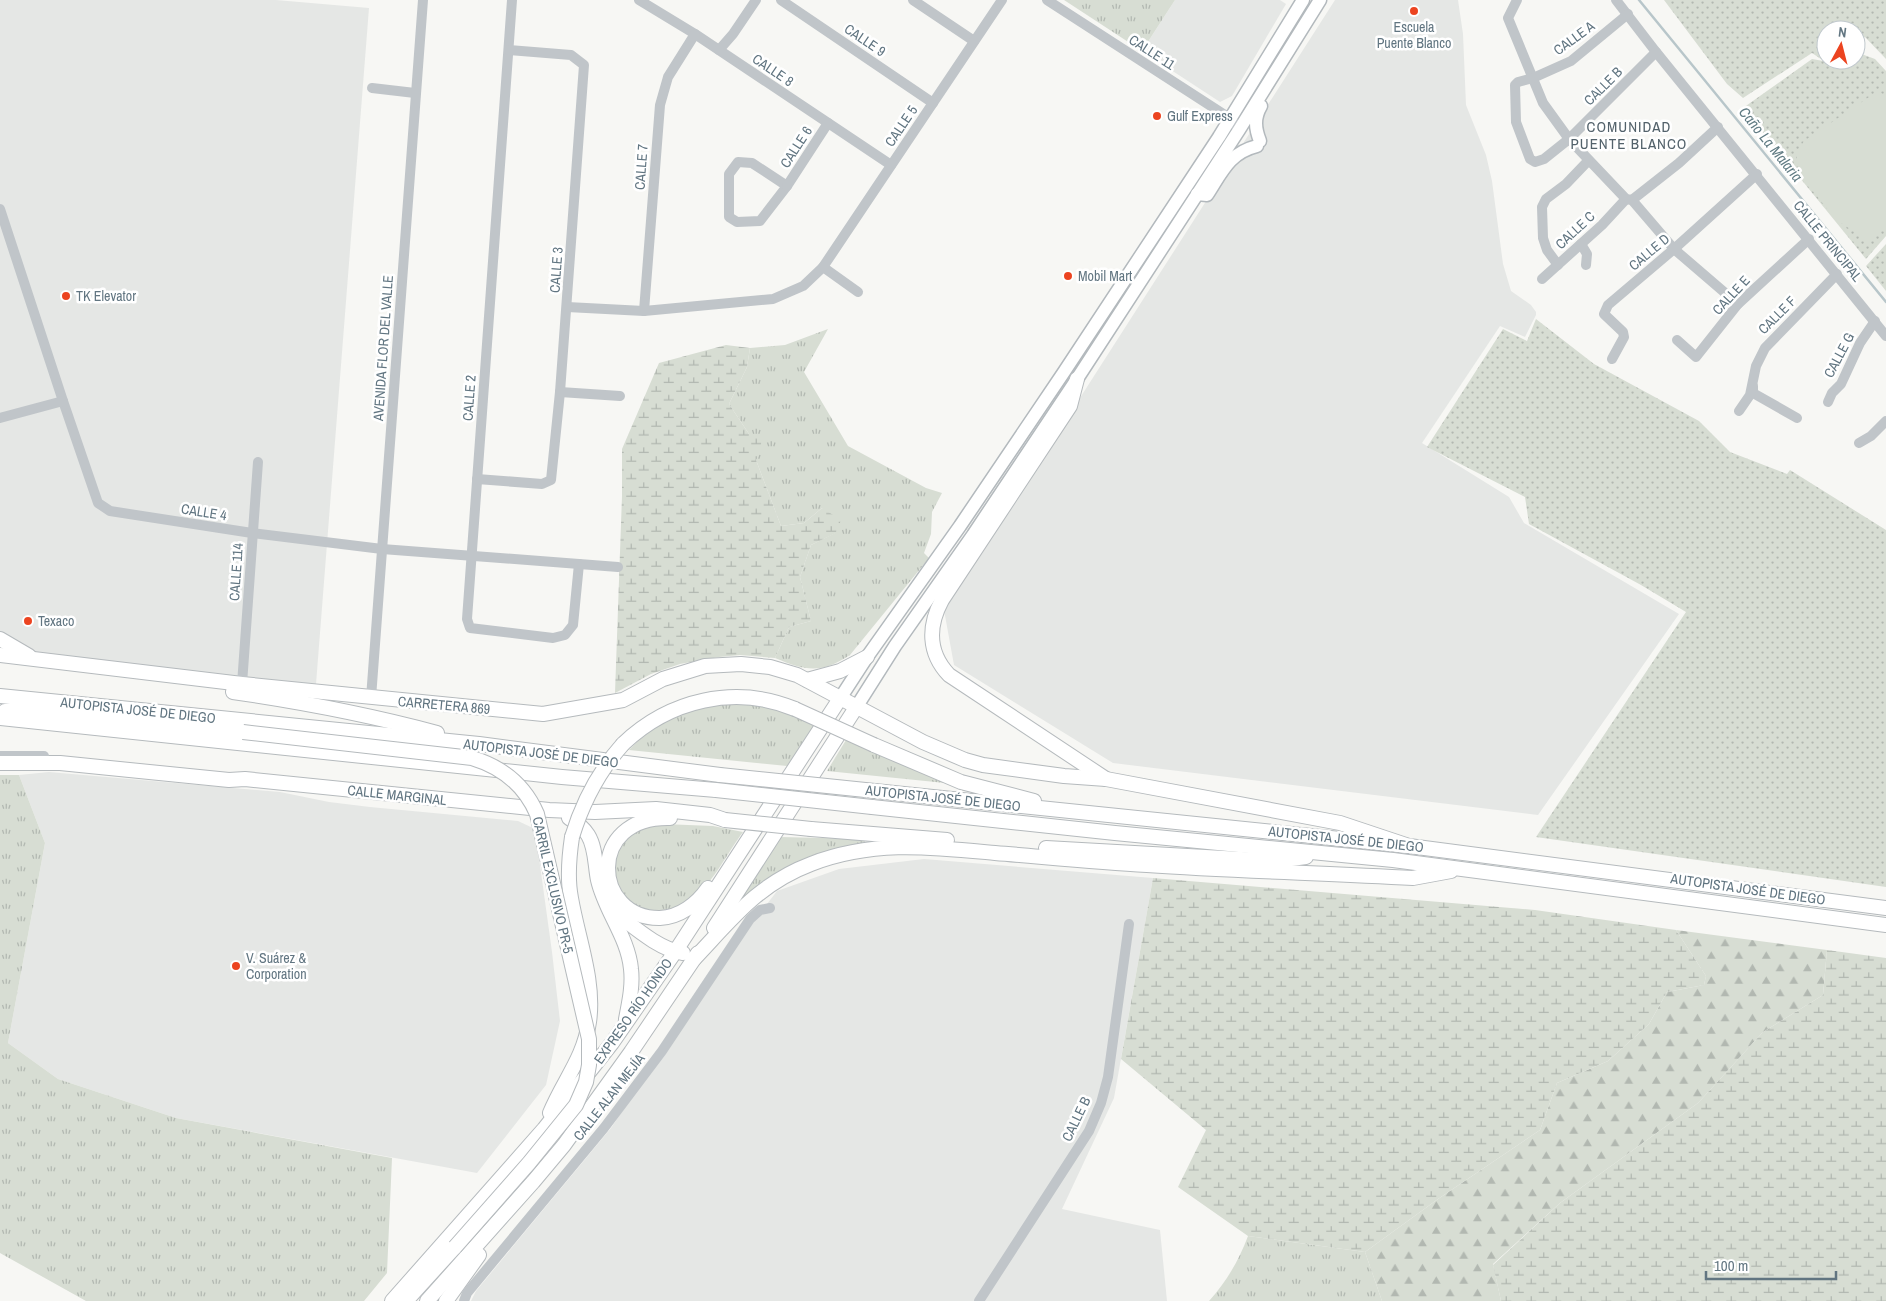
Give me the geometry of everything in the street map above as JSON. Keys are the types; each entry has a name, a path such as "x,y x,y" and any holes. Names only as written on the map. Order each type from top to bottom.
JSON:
{"highway":[{"path":"1077,379 1070,406 942,600 934,619 932,639 937,658 949,675 1106,779"},
{"path":"0,639 34,659"},
{"name":"CARRETERA 869","path":"0,655 242,684 543,714 623,700 663,679 705,666 741,664 770,667 792,673 807,680 923,742 965,760 983,765 1064,776 1106,779 1340,823 1409,846"},
{"path":"807,680 840,671 867,657"},
{"path":"104,668 150,680 289,700 362,715 479,744"},
{"name":"AUTOPISTA JOSÉ DE DIEGO","path":"0,696 479,744 720,775 1409,846 1886,908"},
{"path":"544,1129 557,1097 578,1061 589,1021 588,981 570,887 572,837 590,791 604,766 623,744 640,729 682,706 726,696 750,697 779,703 795,709 960,782 1066,811"},
{"name":"EXPRESO RÍO HONDO","path":"392,1301 544,1129 612,1043 675,952 841,697"},
{"path":"0,703 30,710"},
{"name":"EXPRESO RÍO HONDO","path":"427,1301 564,1145 631,1052 697,954 857,706"},
{"path":"0,711 30,710"},
{"name":"CARRIL EXCLUSIVO PR-5","path":"30,710 472,758 491,766 515,781 524,791 537,814 589,1039 590,1066 582,1094 564,1122 406,1301"},
{"name":"AUTOPISTA JOSÉ DE DIEGO","path":"0,718 1466,868 1886,925"},
{"name":"CALLE MARGINAL","path":"0,763 60,763 229,780 245,779 549,810"},
{"path":"549,810 595,812 656,809 710,815 725,820 811,829 1040,848 1276,861 1334,854"},
{"path":"549,810 567,817 578,824 589,836 600,889 610,909 611,917 626,946 631,969 631,995 626,1023"},
{"path":"725,820 709,822 662,818 639,822 626,829 614,844 608,871 614,890 626,906 640,914 662,918 676,915 690,907 704,894 716,876 728,870"},
{"path":"610,909 632,927 675,952 697,954 744,904 765,888 811,864 841,854 873,848 915,847 1146,865 1413,878 1466,868"},
{"path":"446,1301 533,1182"}],"main road":[{"path":"841,697 1040,409 1230,119 1303,0"},
{"path":"857,706 895,646 1001,494 1077,379 1239,130 1320,0"},
{"path":"1197,194 1207,195 1233,158 1240,152 1259,143 1255,120 1263,100 1262,92"},
{"path":"1001,494 1004,478 1041,420 1040,409"}],"street":[{"name":"AVENIDA FLOR DEL VALLE","path":"371,698 423,0"},
{"name":"CALLE 2","path":"512,0 466,619 470,628 553,638 565,635 573,625 579,564"},
{"name":"CALLE 8","path":"639,0 695,34 891,165"},
{"path":"719,50 733,34 756,0"},
{"name":"CALLE 9","path":"781,0 933,103"},
{"path":"913,0 974,41"},
{"name":"CALLE 5","path":"567,307 644,311 773,299 803,286 823,267 1002,0"},
{"name":"CALLE 11","path":"1047,0 1230,119 1239,130"},
{"path":"1517,0 1508,18 1543,103 1569,139 1674,249 1738,304"},
{"name":"CALLE PRINCIPAL","path":"1616,0 1886,336"},
{"name":"CALLE A","path":"1569,139 1544,159 1535,162 1530,159 1516,122 1515,85 1518,82 1533,78 1571,61 1628,14"},
{"name":"CALLE 7","path":"644,311 660,105 668,77 695,34"},
{"name":"CALLE 3","path":"477,479 542,484 551,480 567,307 584,65 571,55 509,50"},
{"name":"CALLE B","path":"1569,139 1656,52"},
{"path":"372,88 415,93"},
{"name":"CALLE 6","path":"787,186 752,163 738,162 729,174 729,217 737,222 760,221 787,186 828,123"},
{"name":"CALLE C","path":"1542,278 1629,200 1679,163 1718,127"},
{"path":"1558,265 1547,250 1543,238 1542,207 1546,199 1566,184 1588,160"},
{"name":"CALLE D","path":"1612,359 1624,338 1623,332 1604,314 1608,305 1674,249 1757,174"},
{"name":"CALLE 4","path":"0,209 62,401 98,503 110,511 252,533 382,549 618,567"},
{"name":"CALLE E","path":"1677,340 1696,357 1738,304 1809,239"},
{"path":"1581,244 1586,254 1586,265"},
{"path":"823,267 858,292"},
{"name":"CALLE F","path":"1739,411 1750,395 1756,366 1765,348 1838,274"},
{"name":"CALLE G","path":"1828,402 1841,384 1860,343 1875,321"},
{"path":"1753,386 1753,393 1797,418"},
{"path":"560,392 620,396"},
{"path":"0,418 62,401"},
{"path":"1860,443 1871,436 1886,421"},
{"name":"CALLE 114","path":"242,684 258,462"},
{"name":"CALLE MARGINAL","path":"0,756 67,758 245,779"},
{"name":"CALLE ALAN MEJÍA","path":"464,1301 467,1293 604,1128 662,1051 750,920 760,910 770,908"},
{"name":"CALLE B","path":"979,1301 1089,1131 1101,1102 1108,1077 1129,924"}],"shaded area":[{"path":"0,0 276,0 369,8 316,684 0,653"},
{"path":"1175,0 1280,0 1286,4 1232,96 1220,102 1142,51"},
{"path":"1335,0 1458,0 1463,34 1466,105 1486,155 1492,181 1503,264 1511,291 1531,305 1536,312 1525,337 1500,326 1422,443 1509,497 1524,523 1679,614 1538,815 1113,763 954,665 944,610"},
{"path":"49,772 280,792 329,802 370,807 518,821 535,829 560,1021 546,1085 477,1173 176,1118 58,1079 8,1043 45,843 19,775"},
{"path":"924,859 1153,878 1114,1098 1062,1209 1160,1230 1167,1301 471,1301 476,1291 611,1128 728,955 777,891 839,869"}],"green space":[{"path":"1064,0 1175,0 1142,51"},
{"path":"1664,0 1886,0 1886,59 1866,38 1866,20 1816,20 1816,56 1812,53 1743,98 1727,84"},
{"path":"1866,56 1875,59 1886,71 1886,236 1866,259 1743,108 1812,59 1816,60 1816,70 1866,70"},
{"path":"1878,91 1886,96 1886,225 1868,241 1835,219 1809,186 1797,165 1797,152 1804,141"},
{"path":"1886,244 1886,291 1866,266"},
{"path":"1536,319 1594,364 1699,421 1730,452 1787,474 1790,470 1886,530 1886,887 1536,837 1686,612 1641,585 1529,524 1525,497 1427,447 1503,329 1527,341"},
{"path":"828,329 804,372 848,446 926,488 942,493 932,512 931,534 924,553 929,558 850,655 822,668 805,668 775,658 789,627 811,621 800,577 811,545 835,533 822,508 804,523 781,526 756,460 749,434 729,404 747,367 750,348 785,345"},
{"path":"726,345 750,348 747,367 729,404 749,434 762,441 756,460 781,526 804,523 822,508 841,520 836,533 811,545 800,577 811,621 789,627 775,658 740,655 680,664 651,674 615,693 622,449 659,363"},
{"path":"718,703 750,703 787,712 815,725 787,766 629,750 650,729 686,711"},
{"path":"846,740 945,783 827,771"},
{"path":"0,775 19,775 45,843 8,1043 58,1079 176,1118 392,1158 387,1273 364,1301 86,1301 0,1253"},
{"path":"663,824 713,826 743,832 715,875 695,897 678,907 657,911 647,910 629,902 622,895 616,879 616,861 621,845 633,833"},
{"path":"780,837 865,839 865,843 820,853 775,874 744,897 741,895"},
{"path":"1153,878 1535,910 1676,930 1706,976 1704,985 1667,992 1649,1024 1608,1061 1557,1083 1540,1130 1438,1199 1365,1252 1248,1236 1178,1187 1206,1130 1121,1059"},
{"path":"1676,930 1827,950 1823,995 1763,1032 1698,1103 1560,1203 1493,1264 1501,1301 1382,1301 1365,1252 1438,1199 1540,1130 1557,1083 1608,1061 1649,1024 1667,992 1704,985 1706,976"},
{"path":"1827,950 1886,958 1886,1301 1501,1301 1493,1265 1560,1203 1698,1103 1763,1032 1823,995"},
{"path":"1248,1236 1365,1252 1382,1301 1209,1301 1232,1270"}],"waterway":[{"name":"Caño La Malaria","path":"1639,0 1886,302"}],"place":[{"name":"Escuela Puente Blanco","path":"1414,11"},
{"name":"Gulf Express","path":"1157,116"},
{"name":"Mobil Mart","path":"1068,276"},
{"name":"TK Elevator","path":"66,296"},
{"name":"Texaco","path":"28,621"},
{"name":"V. Suárez & Corporation","path":"236,966"}],"district":[{"name":"COMUNIDAD PUENTE BLANCO","path":"1629,134"}]}
